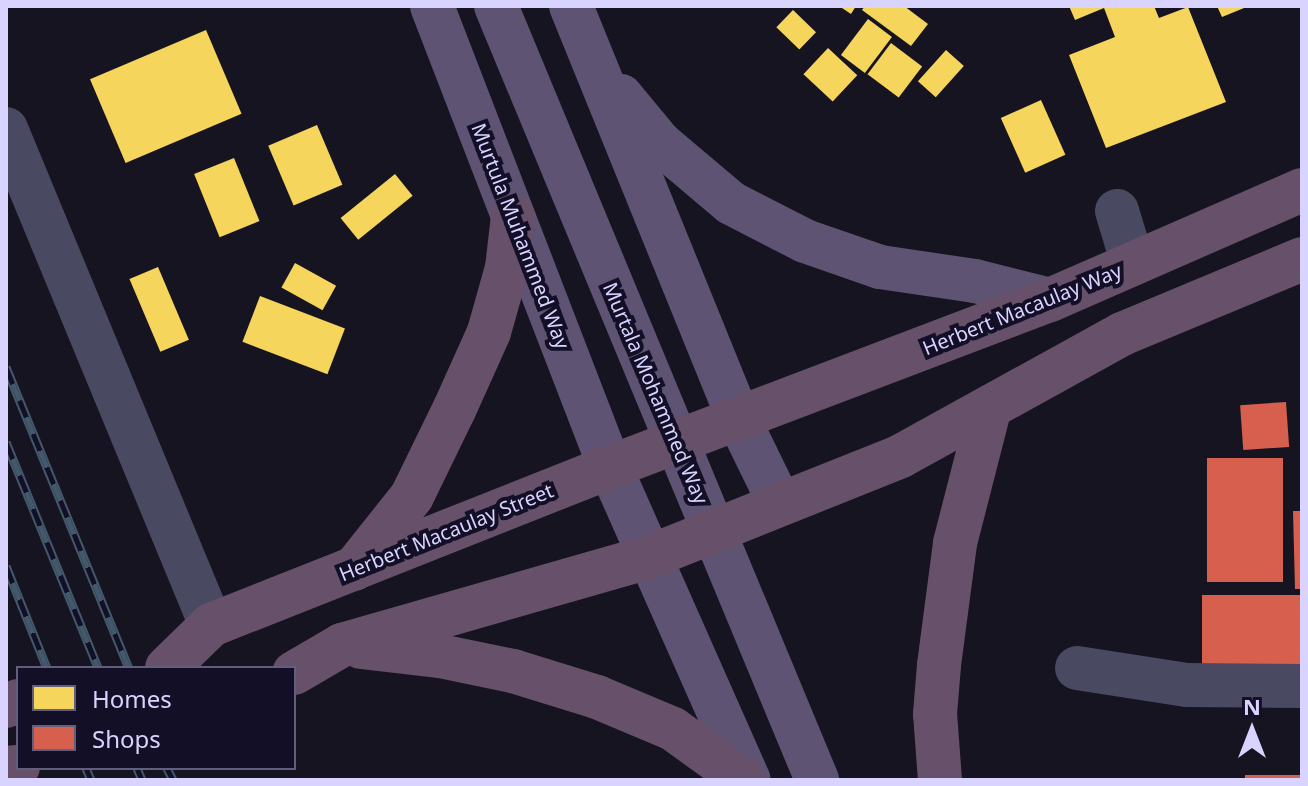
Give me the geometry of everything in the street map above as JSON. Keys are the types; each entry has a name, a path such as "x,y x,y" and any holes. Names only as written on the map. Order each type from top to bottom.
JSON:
{"highway":[{"name":"Herbert Macaulay Way","path":"739,420 1050,300 1302,190"},
{"path":"354,569 412,496 454,410 489,332 507,268 513,216"},
{"path":"296,672 342,645 649,557 901,456 1122,334 1302,259"},
{"path":"940,780 935,714 955,543 990,407"},
{"name":"Herbert Macaulay Street","path":"169,666 211,625 610,467 739,420"},
{"path":"342,645 440,656 513,671 597,697 673,729 747,780"}],"main road":[{"name":"Murtula Muhammed Way","path":"432,6 610,467 747,780"},
{"name":"Murtala Mohammed Way","path":"496,6 817,780"},
{"path":"571,6 739,420 780,504"},
{"path":"593,61 660,143 731,203 805,241 880,267 975,281 1050,300"}],"street":[{"path":"6,129 211,625"},
{"path":"1117,211 1133,264"},
{"path":"1077,668 1187,685 1302,686"}],"building: Homes":[{"path":"839,6 856,6 851,14"},
{"path":"865,6 904,6 928,24 911,46 862,10"},
{"path":"1069,6 1154,6 1159,18 1188,7 1226,102 1106,148 1069,55 1115,37 1104,8 1075,20"},
{"path":"1217,6 1249,6 1222,17"},
{"path":"793,10 816,32 799,49 776,27"},
{"path":"868,19 892,37 865,73 841,55"},
{"path":"206,30 242,114 126,163 90,79"},
{"path":"891,43 922,66 899,98 868,74"},
{"path":"828,48 857,75 833,102 803,74"},
{"path":"946,50 964,66 936,97 918,81"},
{"path":"1041,100 1065,155 1025,173 1001,118"},
{"path":"317,125 342,185 294,206 268,146"},
{"path":"234,158 259,221 220,237 194,174"},
{"path":"395,174 413,196 358,240 341,218"},
{"path":"295,263 336,286 323,310 281,287"},
{"path":"158,267 189,340 160,352 129,279"},
{"path":"260,296 345,329 327,374 242,342"}],"building: Shops":[{"path":"1286,402 1289,447 1243,450 1240,405"},
{"path":"1207,458 1283,458 1283,582 1207,582"},
{"path":"1293,511 1302,511 1302,589 1295,589"},
{"path":"1202,595 1302,595 1302,669 1202,669"},
{"path":"1245,775 1302,775 1302,780 1245,780"}],"railway":[{"path":"6,367 128,666"},
{"path":"6,442 97,666"},
{"path":"6,566 46,666"},
{"path":"87,770 91,780"},
{"path":"138,770 142,780"},
{"path":"168,770 173,780"}]}
